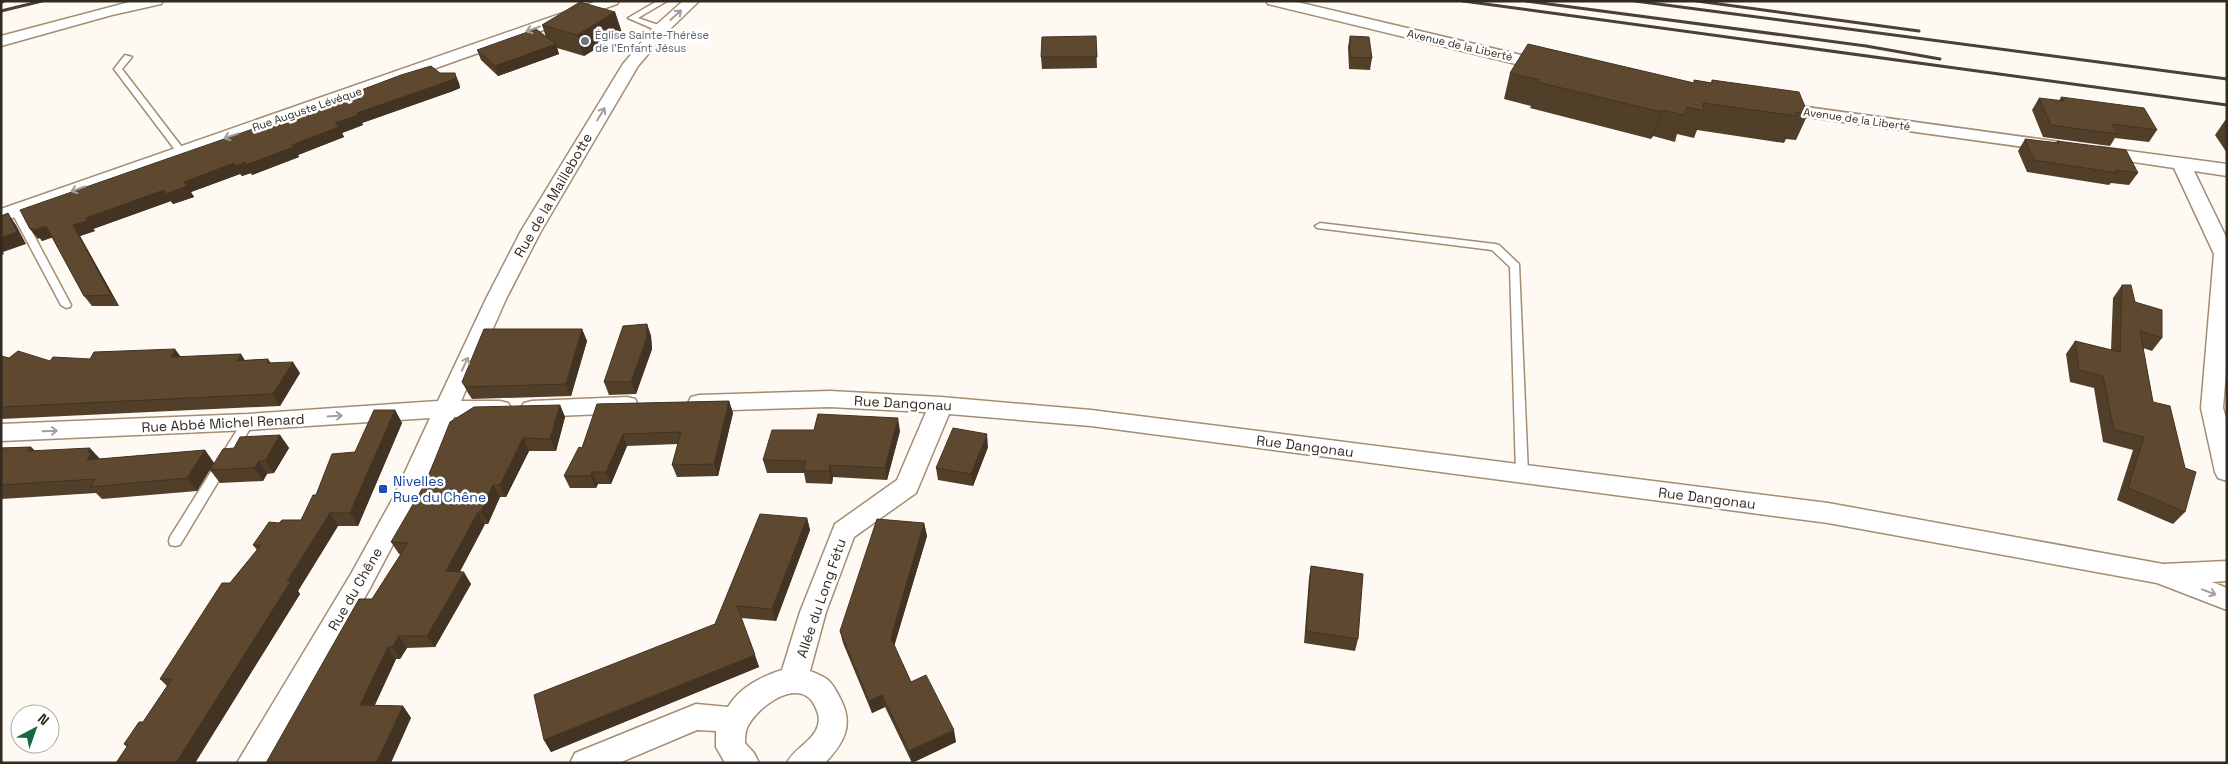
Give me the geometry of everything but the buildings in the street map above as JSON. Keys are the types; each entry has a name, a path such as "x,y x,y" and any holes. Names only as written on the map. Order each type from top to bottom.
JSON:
{"street":[{"path":"1,40 156,1"},
{"name":"Rue Auguste Lévéque","path":"9,214 612,1"},
{"name":"Rue de la Maillebotte","path":"445,409 530,231 631,64 661,29 692,1"},
{"name":"Avenue de la Liberté","path":"1273,1 1569,71"},
{"name":"Avenue de la Liberté","path":"1760,106 2067,148"},
{"path":"2086,150 2227,170"},
{"path":"2182,164 2224,254 2212,408 2227,472"},
{"name":"Rue Dangonau","path":"677,403 830,399 941,405 1091,418 1828,513 2159,573 2227,599"},
{"path":"445,409 512,410 648,404"},
{"name":"Allée du Long Fétu","path":"793,680 812,612 844,531 907,486 941,405"},
{"name":"Rue Abbé Michel Renard","path":"1,433 248,422 445,409"},
{"name":"Rue du Chêne","path":"252,763 360,582 396,516 423,462 445,409"},
{"name":"Rue Dangonau","path":"2159,573 2227,571"},
{"path":"744,763 731,748 728,735 734,720 747,703 759,693 770,686 793,680 821,687 830,702 834,717 830,733 819,749 802,763"},
{"path":"585,763 696,716 734,720"}],"lane":[{"path":"661,29 632,18 663,1"},
{"path":"128,57 118,68 182,153"},
{"path":"9,214 66,305"},
{"path":"1320,226 1495,247 1515,266 1522,474"},
{"path":"175,541 248,422"}],"railway":[{"path":"1,11 42,1"},
{"path":"1463,1 2227,105"},
{"path":"1526,1 1866,46 1940,59"},
{"path":"1635,1 2227,79"},
{"path":"1697,1 1919,31"}],"place":[{"name":"Église Sainte-Thérèse de l'Enfant Jésus","path":"585,41"},
{"name":"Nivelles Rue du Chêne","path":"383,489"}]}
